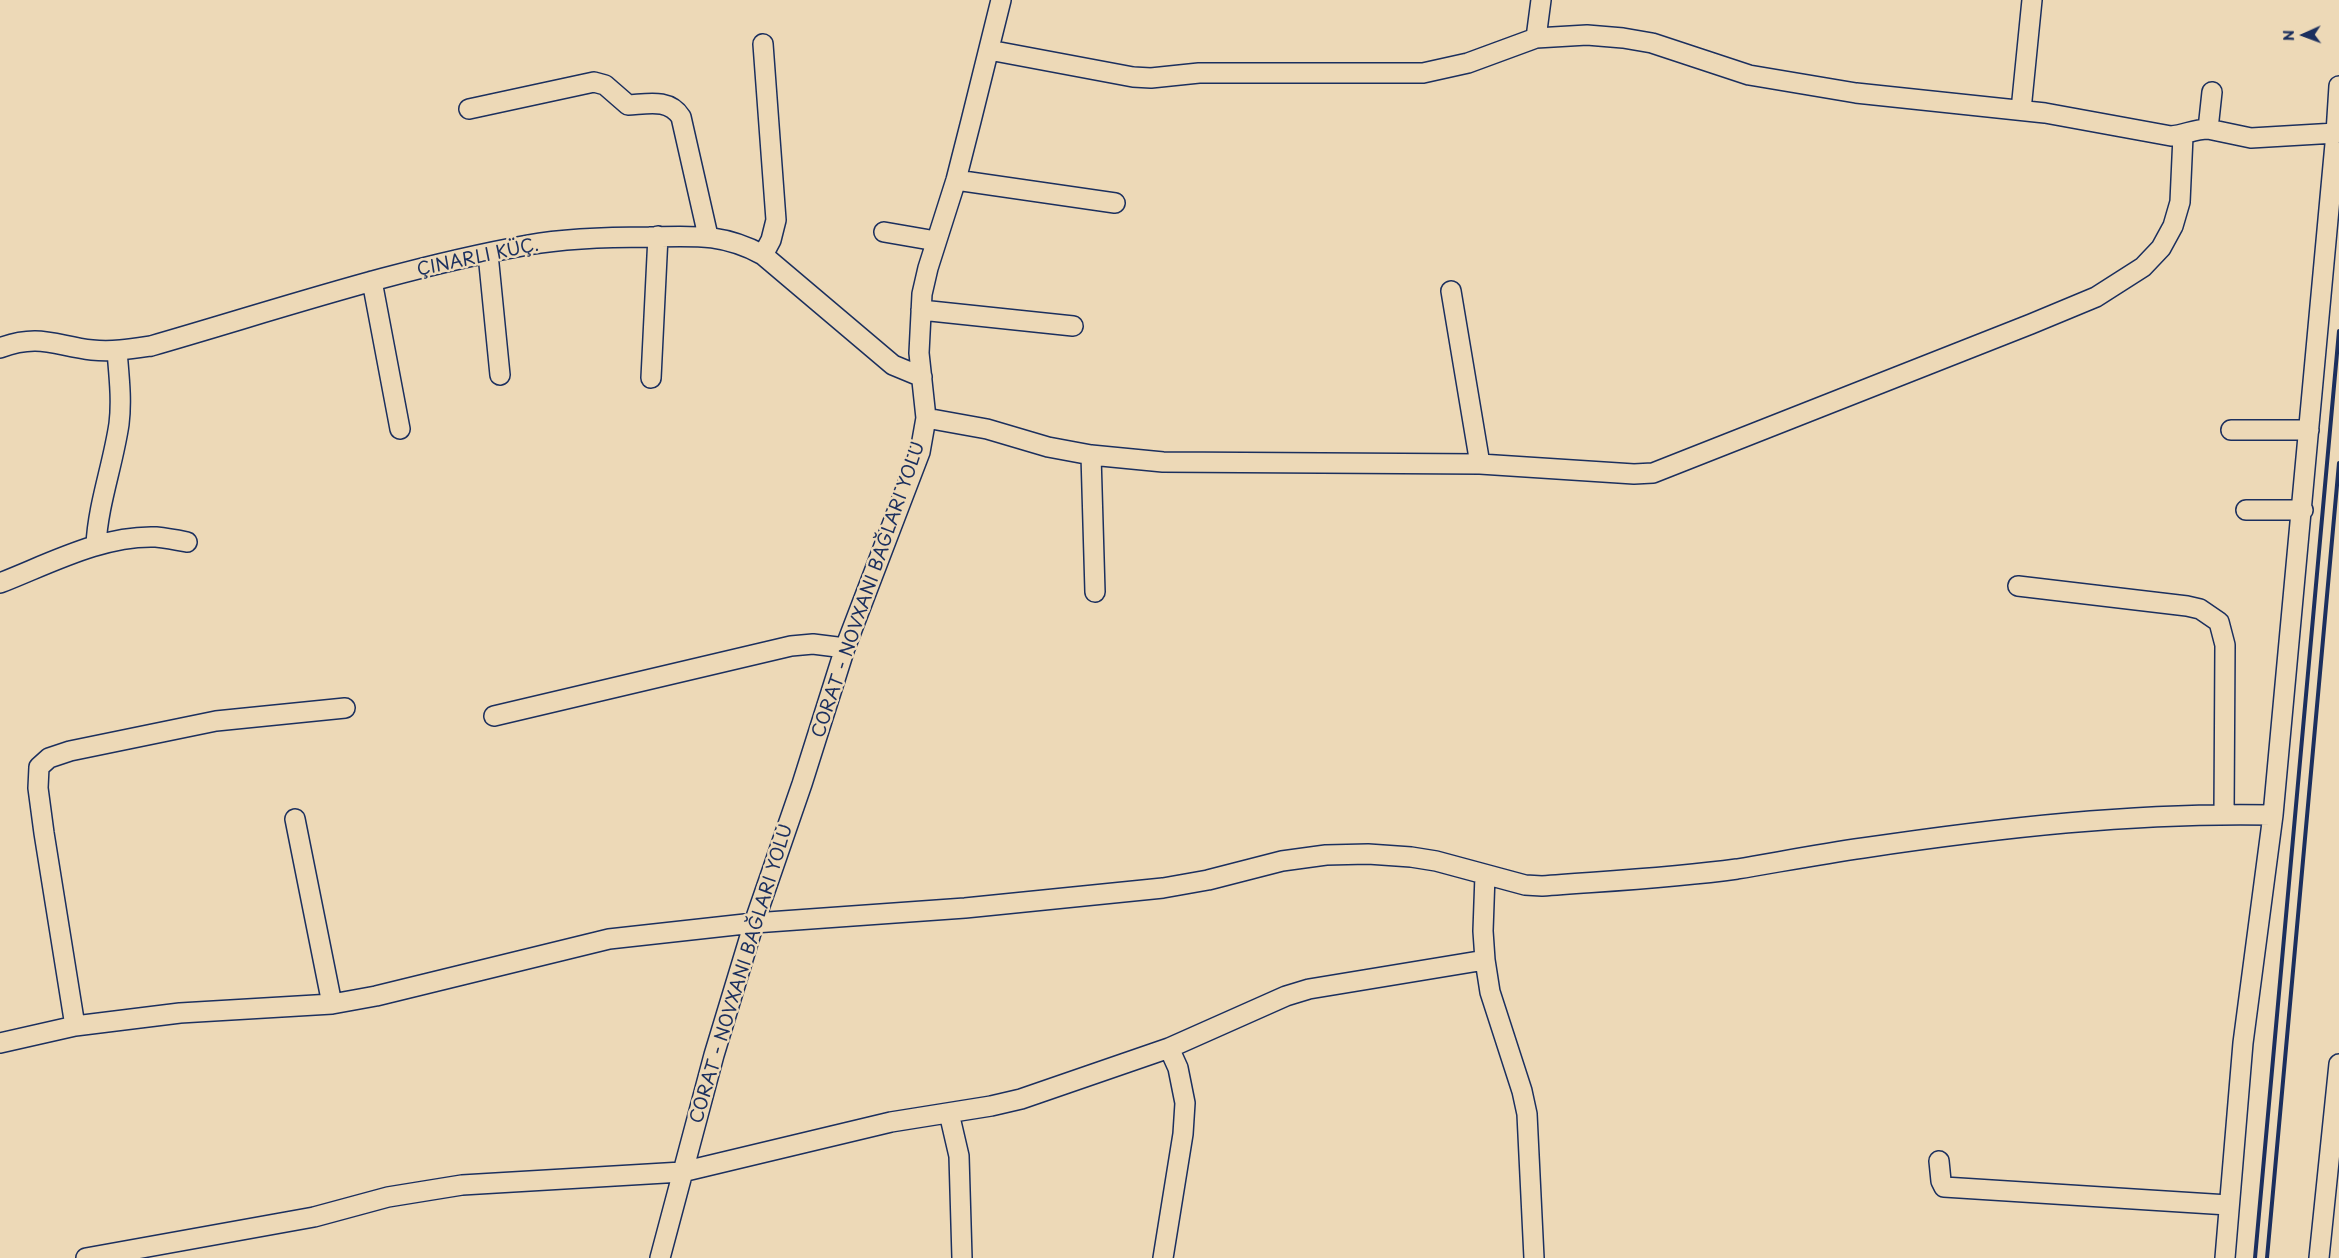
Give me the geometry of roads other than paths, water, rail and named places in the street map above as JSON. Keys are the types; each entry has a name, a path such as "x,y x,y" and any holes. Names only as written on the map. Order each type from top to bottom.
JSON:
{"street":[{"path":"660,1258 714,1055 754,923 802,784 845,648 920,452 926,418 920,353 921,310 928,268 956,180 1001,0"},
{"path":"1536,38 1541,0"},
{"path":"2021,110 2032,0"},
{"path":"989,50 1094,71 1142,78 1199,72 1423,73 1468,63 1536,38 1587,35 1623,38 1652,44 1749,75 1856,92 2021,110 2171,136 2183,136 2197,129 2208,129 2251,138 2336,133"},
{"path":"763,44 776,220 771,240 763,254"},
{"path":"470,109 594,82 606,85 628,105 668,105 676,109 681,117 708,236"},
{"path":"2225,1258 2228,1205 2248,999 2273,815 2339,86"},
{"path":"2208,129 2212,92"},
{"path":"926,418 987,429 1048,447 1091,455 1163,462 1480,464 1634,474 1653,473 2096,297 2143,267 2161,248 2173,226 2180,202 2183,136"},
{"path":"956,180 1115,203"},
{"path":"884,232 936,241"},
{"path":"0,348 27,341 53,341 91,350 117,351 151,346 372,281 488,254 554,242 658,236 708,236 743,244 763,254 893,365 922,377"},
{"path":"651,378 658,236"},
{"path":"488,254 500,375"},
{"path":"372,281 400,429"},
{"path":"1451,291 1480,464"},
{"path":"921,310 1073,326"},
{"path":"96,545 97,524 118,426 121,396 117,351"},
{"path":"2231,430 2309,430"},
{"path":"1091,455 1095,592"},
{"path":"2246,510 2302,510"},
{"path":"0,583 96,545 128,539 156,538 187,542"},
{"path":"2018,586 2187,606 2200,609 2219,622 2225,645 2224,814"},
{"path":"494,716 791,646 813,644 845,648"},
{"path":"75,1026 44,833 38,788 39,767 49,758 70,751 216,721 345,708"},
{"path":"0,1043 75,1026 180,1014 332,1004 376,996 609,939 754,923 965,908 1163,888 1208,880 1282,861 1326,855 1368,854 1411,857 1436,861 1525,885 1542,886 1680,876 2034,825 2224,814 2273,815"},
{"path":"295,819 332,1004"},
{"path":"1485,875 1485,960 1490,992 1522,1091 1527,1114 1534,1258"},
{"path":"86,1258 314,1216 388,1197 462,1185 682,1172 891,1122 1021,1099 1169,1048 1286,996 1310,990 1485,960"},
{"path":"1163,1258 1183,1134 1185,1104 1178,1068 1169,1048"},
{"path":"2319,1258 2339,1064"},
{"path":"950,1113 959,1156 962,1258"},
{"path":"1939,1161 1940,1181 1944,1187 2228,1205"}],"railway":[{"path":"2255,1258 2339,331"},
{"path":"2267,1258 2339,463"}]}
